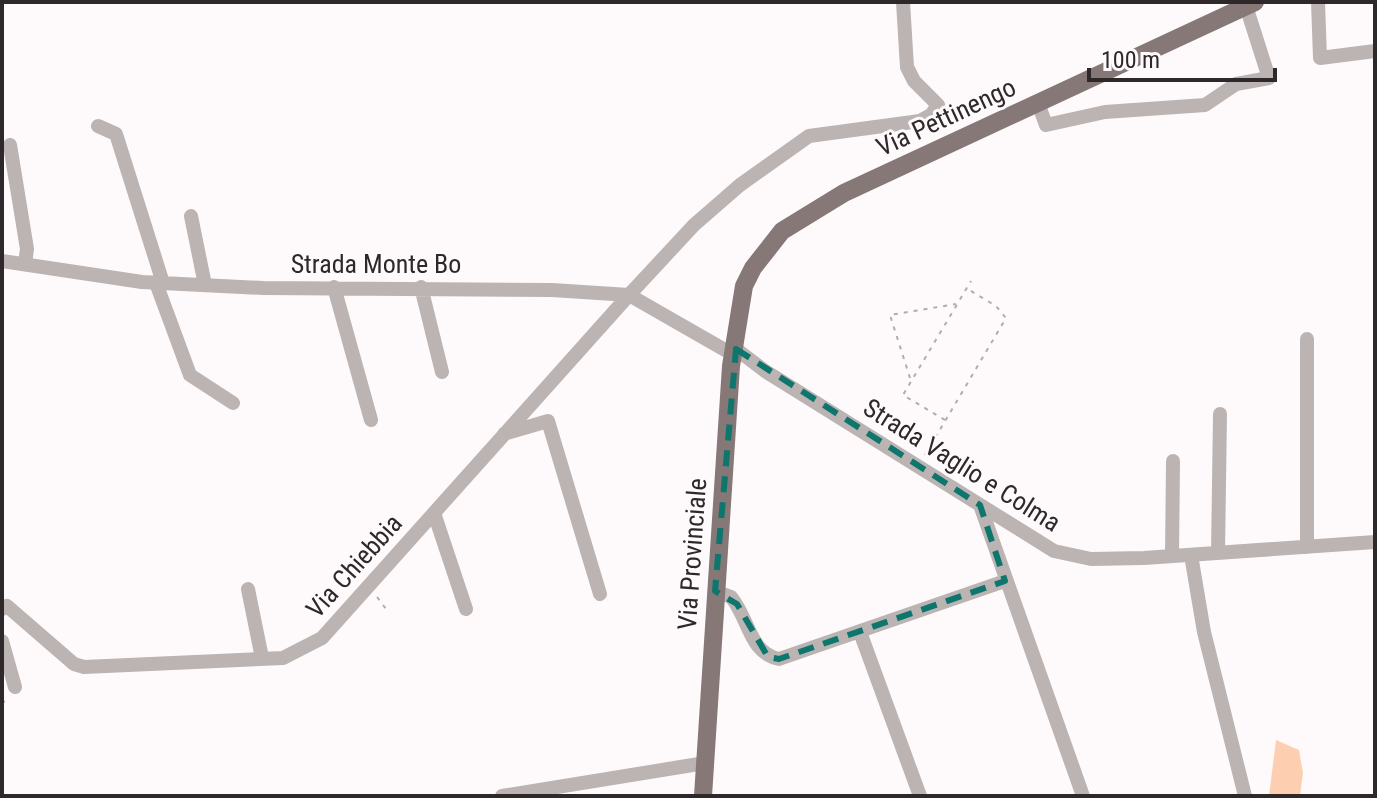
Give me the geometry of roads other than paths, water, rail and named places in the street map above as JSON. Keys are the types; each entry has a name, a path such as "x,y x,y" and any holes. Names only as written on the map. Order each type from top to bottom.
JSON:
{"main road":[{"name":"Via Pettinengo","path":"736,349 744,286 753,268 782,231 844,193 1250,4"},
{"name":"Via Provinciale","path":"703,796 731,366 736,349"}],"street":[{"name":"Via Chiebbia","path":"2,609 7,606 74,664 84,667 283,658 322,638 629,295 694,225 740,185 809,136 920,121 936,110 938,105 914,81 907,67 903,2"},
{"path":"1318,2 1320,58 1375,51"},
{"path":"1038,103 1046,125 1105,112 1205,105 1236,84 1269,78 1250,4"},
{"path":"98,126 116,134 190,375 233,403"},
{"path":"10,145 27,249 25,264"},
{"path":"191,216 205,285"},
{"name":"Strada Monte Bo","path":"2,261 160,283 421,287 629,295 725,350 736,349"},
{"path":"334,287 371,420"},
{"path":"421,287 442,372"},
{"path":"1307,339 1307,547"},
{"name":"Strada Vaglio e Colma","path":"736,349 1054,551 1091,559 1375,542"},
{"path":"1218,553 1220,414"},
{"path":"503,434 548,421 600,594"},
{"path":"1172,556 1173,461"},
{"path":"980,505 1083,796"},
{"path":"434,513 466,609"},
{"path":"1191,555 1204,632 1245,796"},
{"path":"715,591 731,597 737,604 756,646 768,657 779,659 1005,581"},
{"path":"248,589 262,658"},
{"path":"860,632 920,796"},
{"path":"2,641 15,687"},
{"path":"502,796 705,763"}]}
